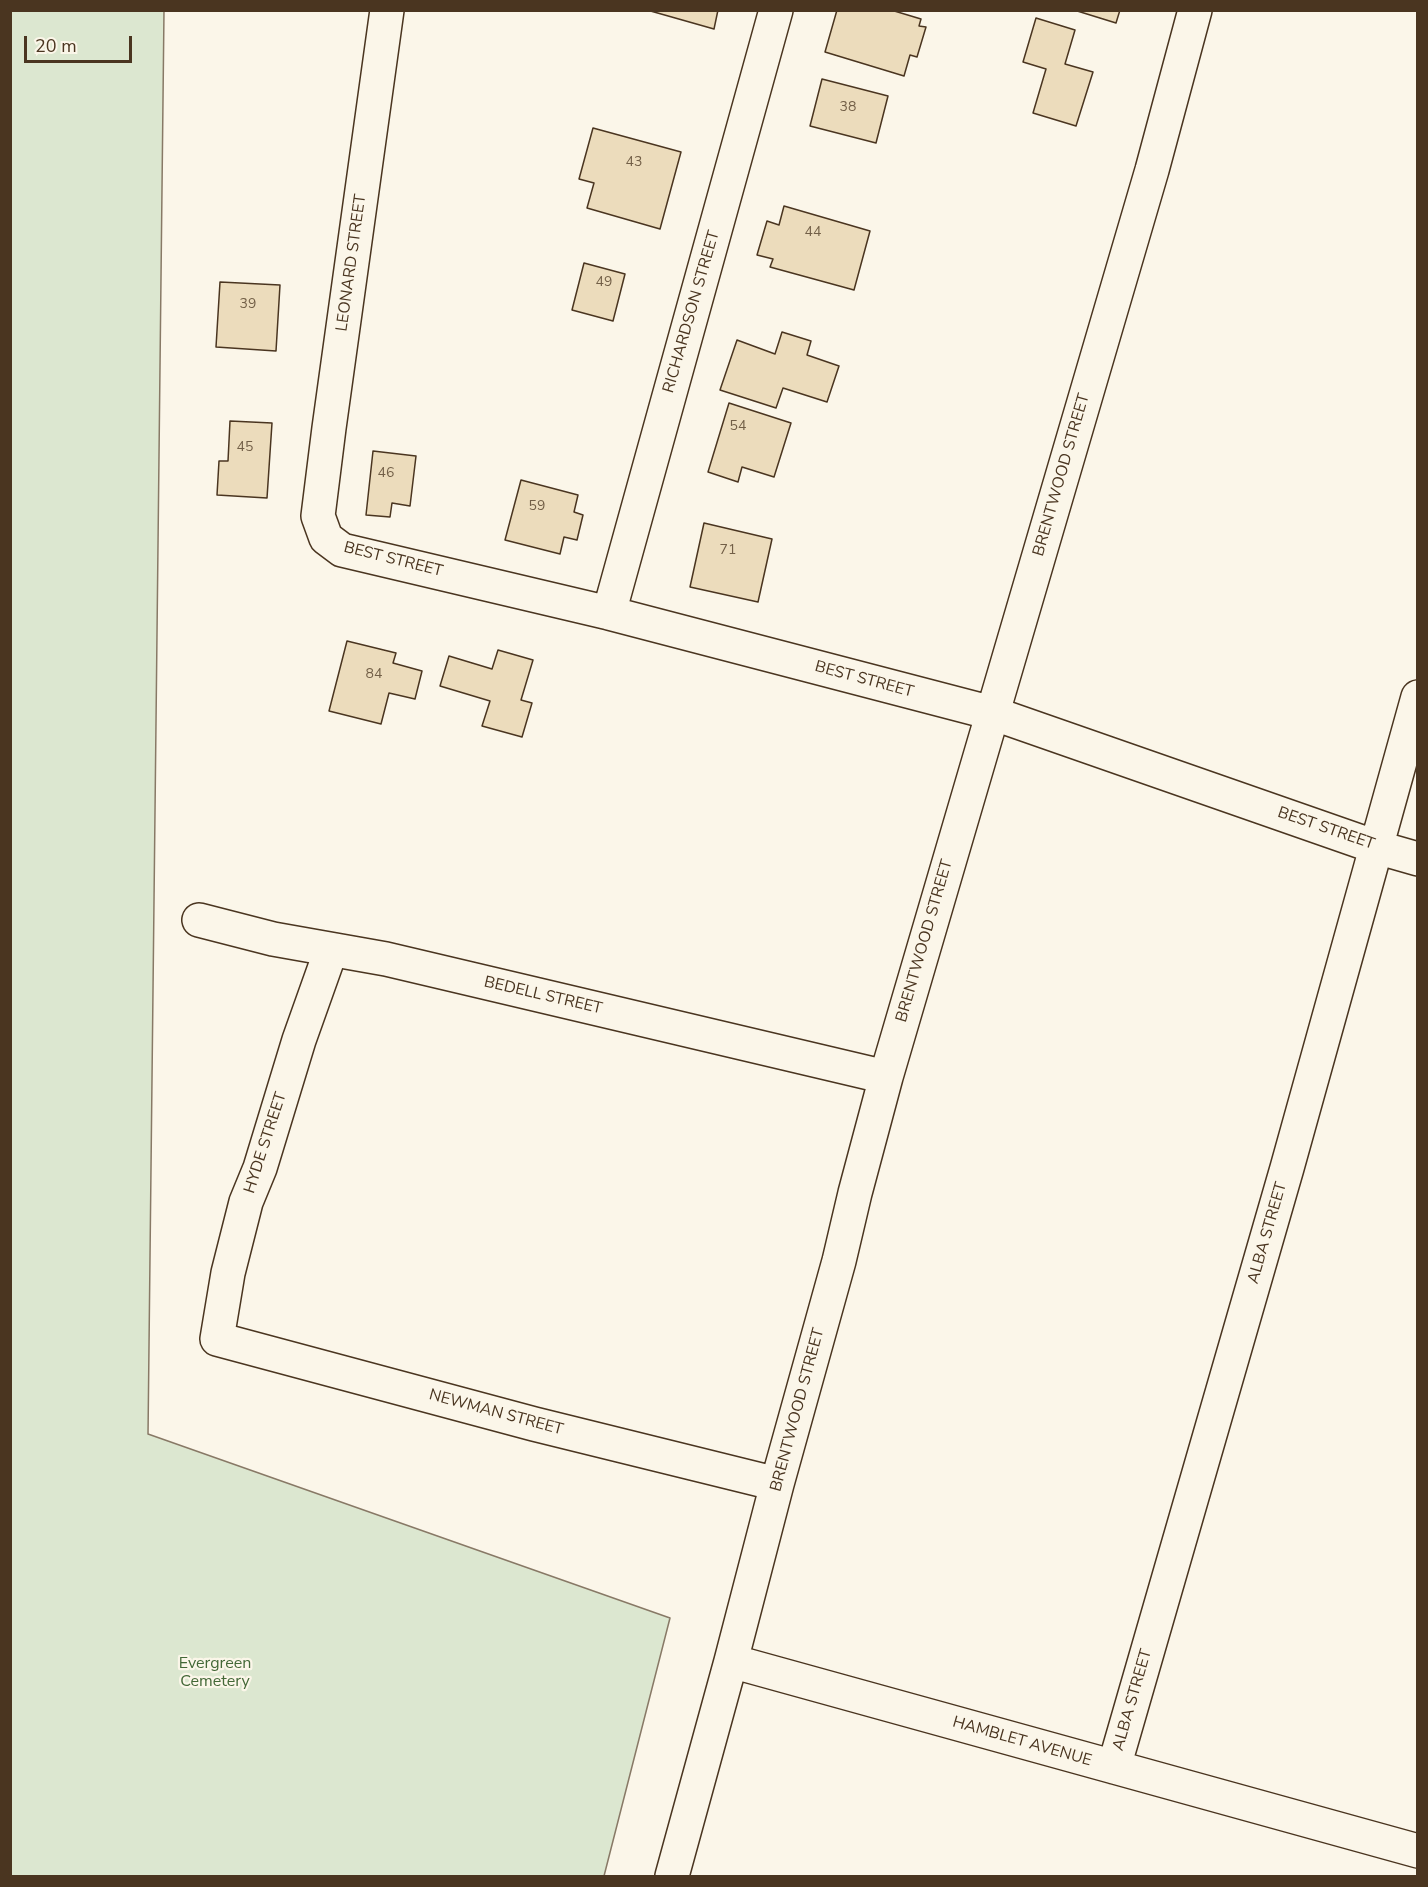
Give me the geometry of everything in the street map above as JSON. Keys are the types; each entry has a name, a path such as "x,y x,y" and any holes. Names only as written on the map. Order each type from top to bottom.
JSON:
{"street":[{"name":"LEONARD STREET","path":"318,516 387,10"},
{"name":"RICHARDSON STREET","path":"609,613 776,10"},
{"name":"BRENTWOOD STREET","path":"672,1876 839,1261 886,1077 1152,170 1195,10"},
{"name":"BEST STREET","path":"318,516 326,538 342,550 609,613 992,713 1376,847 1418,859"},
{"name":"ALBA STREET","path":"1114,1767 1287,1168 1418,697"},
{"name":"BEDELL STREET","path":"199,920 273,939 386,959 886,1077"},
{"name":"HYDE STREET","path":"217,1339 228,1273 246,1202 260,1168 299,1040 331,950"},
{"name":"NEWMAN STREET","path":"217,1339 534,1424 777,1484"},
{"name":"HAMBLET AVENUE","path":"731,1661 1418,1851"}],"green space":[{"name":"Evergreen Cemetery","path":"11,10 164,11 148,1434 670,1618 604,1876 11,1876"}],"building":[{"path":"647,10 718,10 714,29"},
{"path":"837,10 891,10 921,19 919,26 926,27 917,57 910,55 904,76 825,52"},
{"path":"1074,10 1120,10 1116,23"},
{"path":"1036,18 1075,30 1065,64 1093,72 1076,126 1033,113 1046,69 1023,62"},
{"path":"822,79 888,96 876,143 810,126"},
{"path":"593,128 681,152 660,229 587,208 594,183 579,179"},
{"path":"784,206 870,231 854,290 770,267 773,259 757,255 767,221 779,225"},
{"path":"584,263 625,274 613,321 572,310"},
{"path":"220,282 280,285 276,351 216,347"},
{"path":"782,332 811,341 807,355 839,366 827,402 783,388 776,408 720,390 737,340 775,354"},
{"path":"729,403 791,423 774,477 742,467 738,482 708,472"},
{"path":"230,421 272,423 267,498 217,495 219,461 228,461"},
{"path":"373,451 416,456 410,506 392,503 390,517 366,515"},
{"path":"521,480 578,495 574,512 583,515 577,540 564,537 560,554 505,540"},
{"path":"704,523 772,539 758,602 690,587"},
{"path":"347,641 396,653 393,663 422,671 415,699 389,693 381,724 329,711"},
{"path":"498,650 533,660 521,700 532,703 522,737 482,726 490,701 440,686 449,656 492,669"}]}
